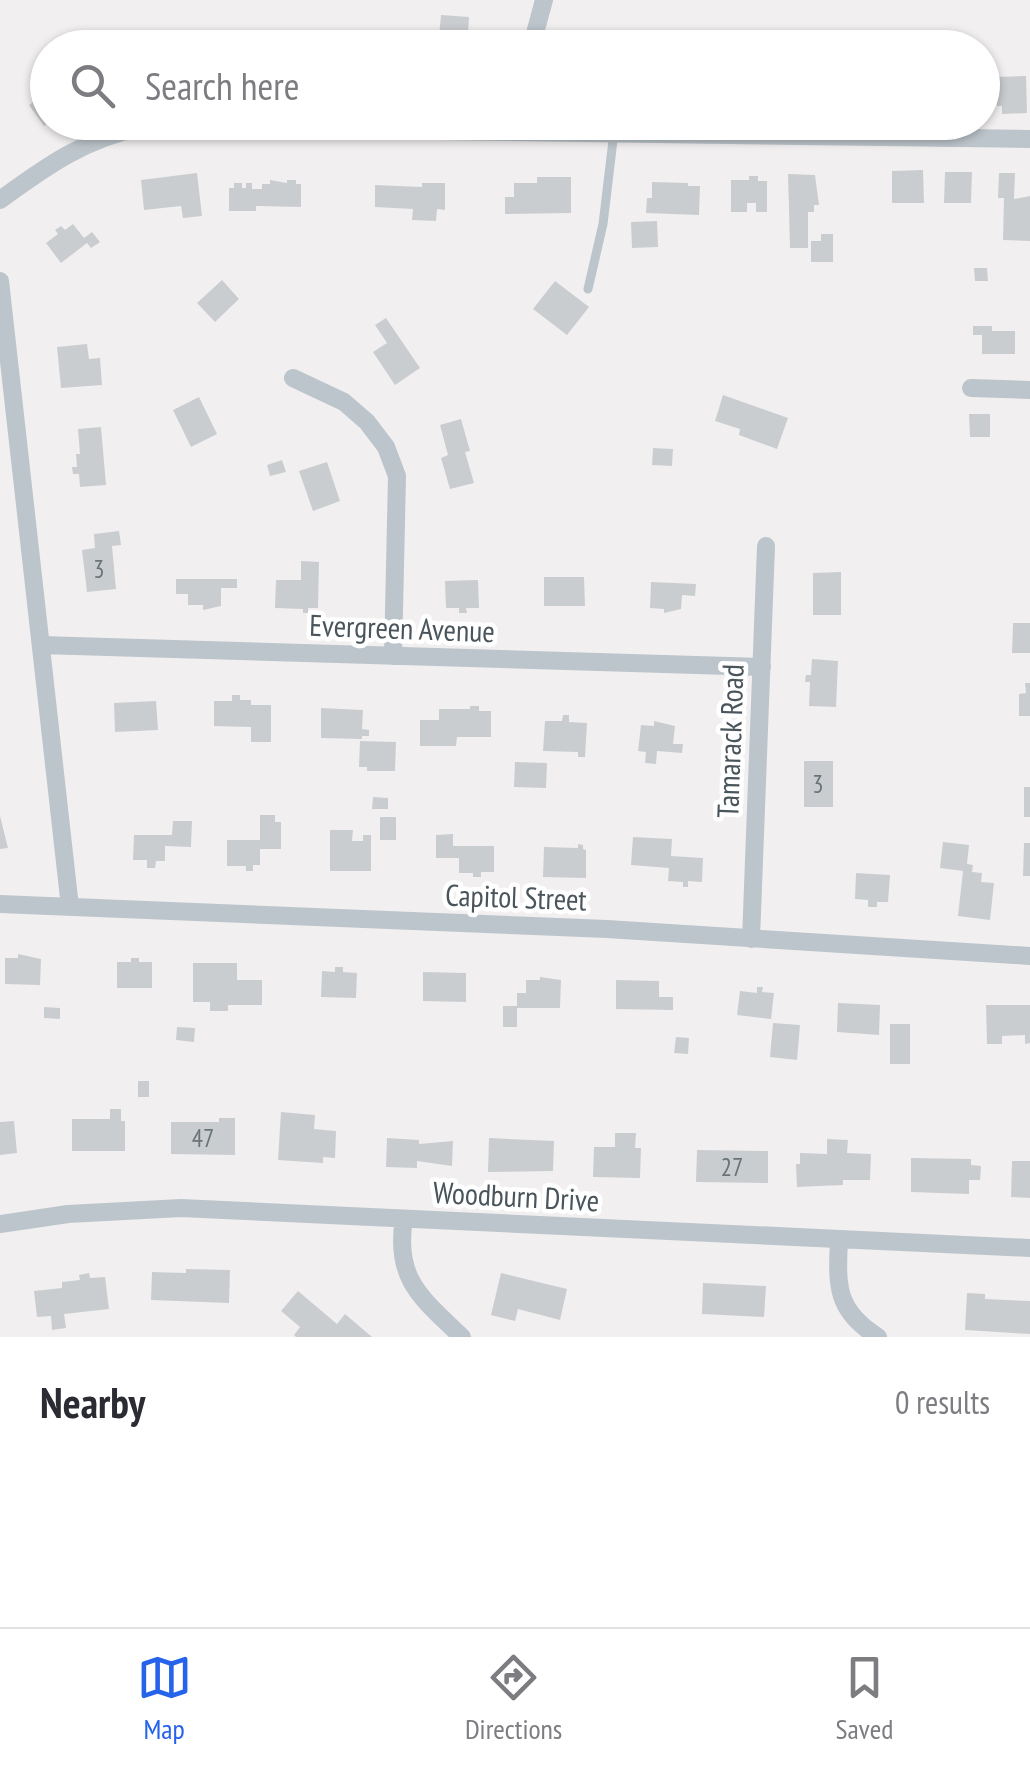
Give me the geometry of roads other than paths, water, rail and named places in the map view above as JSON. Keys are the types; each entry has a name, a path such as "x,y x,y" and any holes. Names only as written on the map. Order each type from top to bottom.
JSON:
{"street":[{"path":"536,30 544,0"},
{"path":"1000,139 1030,140"},
{"path":"0,200 68,152 94,140"},
{"path":"0,280 70,907"},
{"path":"293,378 344,402 367,422 386,448 397,476 393,656"},
{"path":"972,388 1030,390"},
{"name":"Tamarack Road","path":"752,939 766,546"},
{"name":"Evergreen Avenue","path":"41,645 762,668"},
{"name":"Capitol Street","path":"0,904 592,928 1030,956"},
{"name":"Woodburn Drive","path":"0,1224 68,1214 181,1208 1030,1248"},
{"path":"404,1219 400,1240 406,1276 462,1337"},
{"path":"838,1239 842,1300 854,1319 878,1337"}],"lane":[{"path":"588,290 603,224 613,140"}]}
